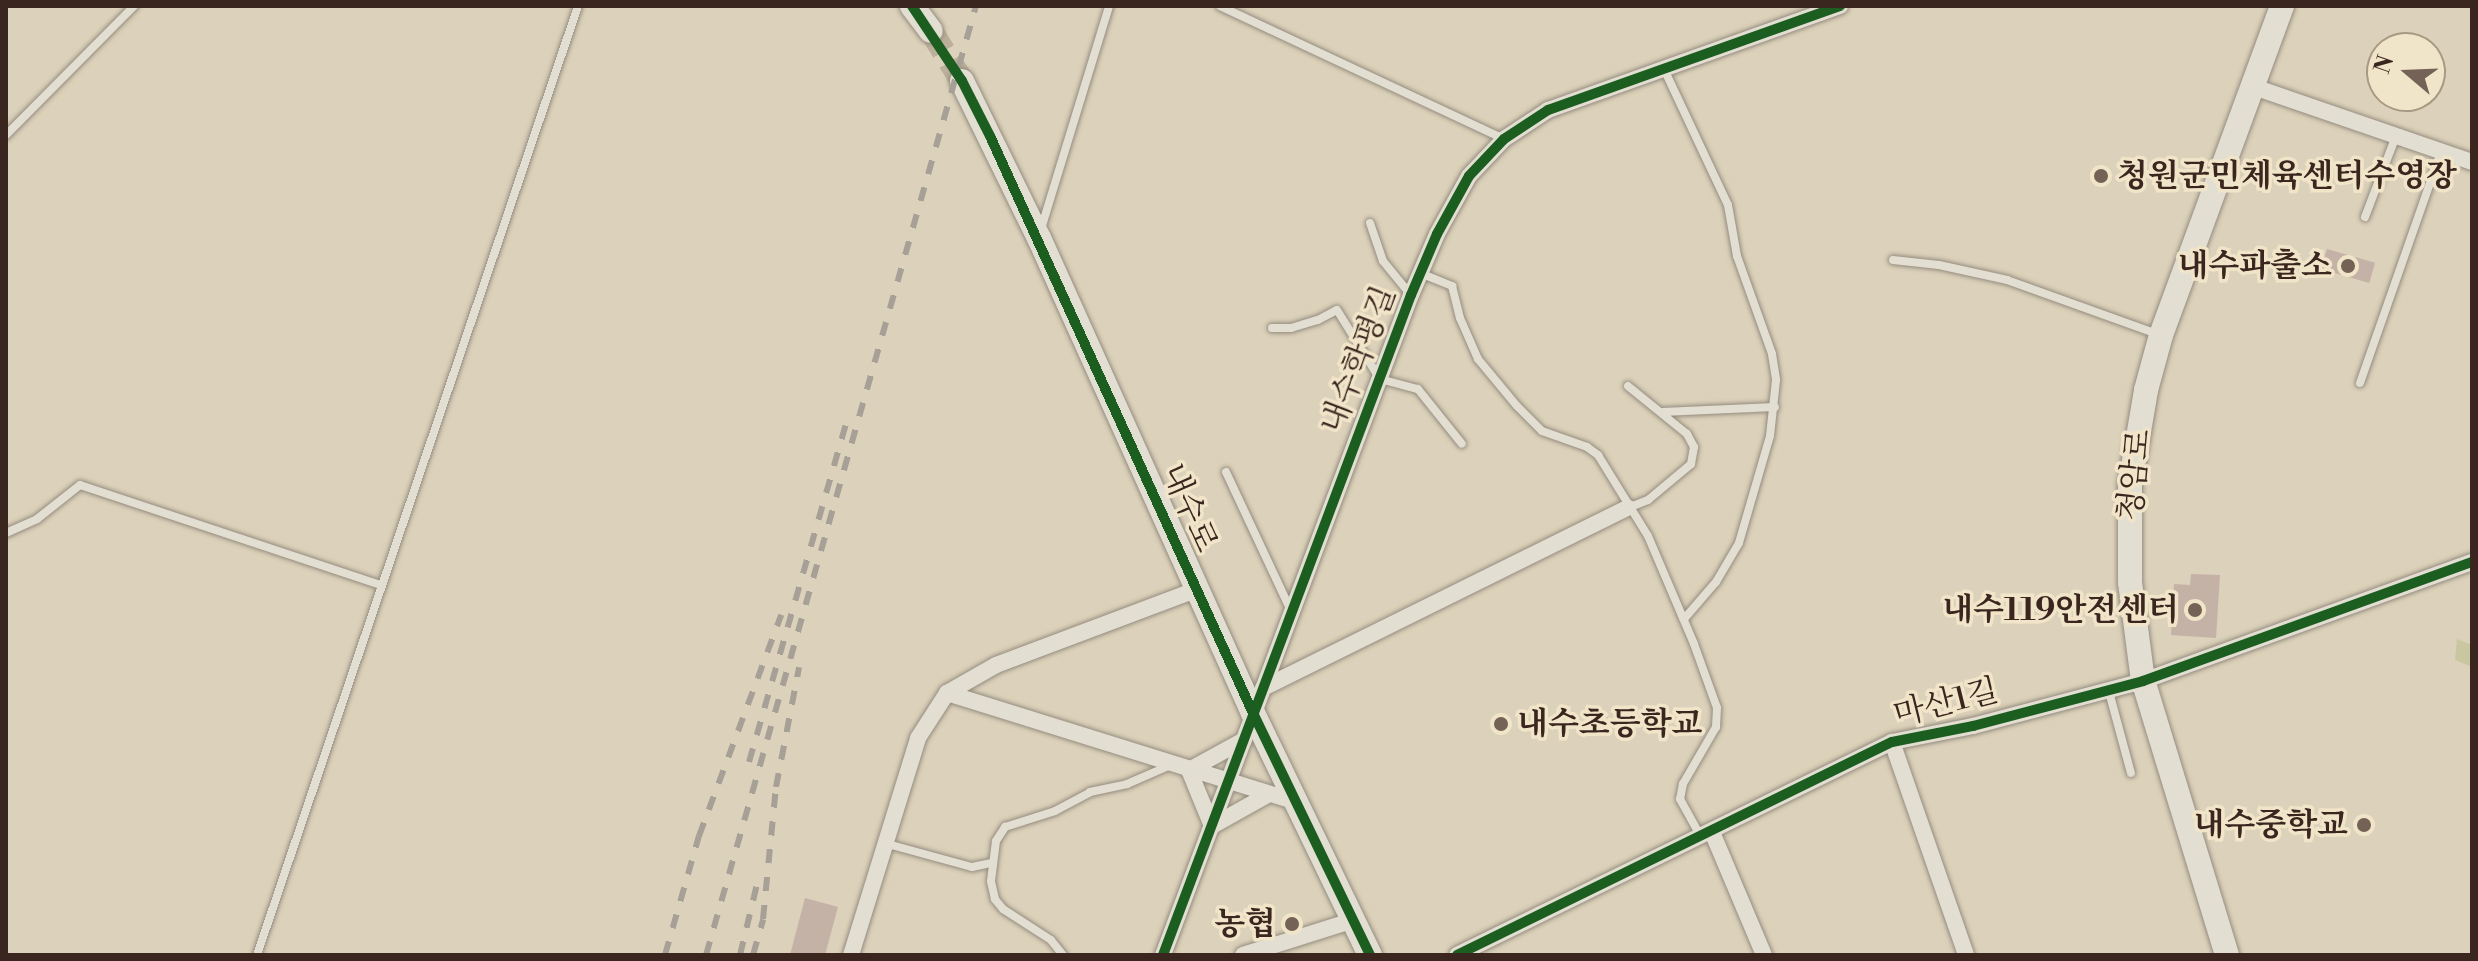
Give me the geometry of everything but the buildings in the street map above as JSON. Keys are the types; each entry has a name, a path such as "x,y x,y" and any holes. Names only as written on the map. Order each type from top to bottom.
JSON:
{"street":[{"path":"912,6 931,31"},
{"name":"내수학평길","path":"1163,955 1419,273 1469,176 1504,139 1548,110 1840,6"},
{"name":"청암로","path":"2227,955 2143,681 2130,582 2130,484 2146,390 2161,335 2282,6"},
{"name":"내수로","path":"962,81 1039,238 1253,713 1370,955"},
{"path":"2254,87 2472,162"},
{"path":"1263,688 1628,508"},
{"name":"마산1길","path":"1457,955 1892,742 1973,726 2143,681 2472,562"},
{"name":"내수로","path":"947,693 996,665 1198,589"},
{"path":"851,955 918,738 947,693 1297,802"},
{"path":"1189,770 1244,740"},
{"path":"1892,742 1966,955"},
{"path":"1189,770 1212,826 1269,794"},
{"path":"1707,835 1764,955"},
{"path":"1243,955 1354,920"}],"lane":[{"path":"6,135 134,6"},
{"path":"257,955 578,6"},
{"path":"1039,238 1109,6"},
{"path":"1220,6 1504,139"},
{"path":"1664,69 1728,205 1737,256 1772,354 1775,407 1739,543 1716,582 1684,619"},
{"path":"2365,217 2396,136"},
{"path":"2360,383 2441,151"},
{"path":"1370,223 1383,261 1411,295"},
{"path":"1893,260 1939,265 2007,280 2161,335"},
{"name":"내수학평길","path":"1419,273 1452,286 1460,318 1478,359 1542,431 1587,447 1598,455 1628,508"},
{"path":"1272,328 1291,328 1337,310 1380,379 1418,389 1462,444"},
{"path":"1628,386 1687,434 1694,447 1691,464 1648,500 1628,508 1648,536 1684,619 1717,708 1716,727 1683,784 1680,799 1707,835"},
{"path":"1662,412 1775,407"},
{"path":"1226,472 1291,611"},
{"path":"6,533 37,519 80,485 380,585"},
{"path":"2108,688 2131,773"},
{"path":"1063,955 1051,940 1003,909 995,899 991,863 996,841 1005,827 1055,811 1090,792 1127,784 1171,764"},
{"path":"884,843 972,867 991,863"}],"green space":[{"path":"2457,639 2472,645 2472,667 2455,660"}],"tunnel":[{"path":"931,31 962,81"}],"railway":[{"path":"706,955 976,6"},
{"path":"749,762 847,420"},
{"path":"665,955 699,836 781,615"},
{"path":"753,955 763,919 776,787 799,667"},
{"path":"740,955 757,884"}],"cycle path":[{"path":"912,6 962,81 990,136 1253,713 1370,955"},
{"path":"1163,955 1411,295 1437,234 1469,176 1504,139 1548,110 1840,6"},
{"path":"1457,955 1892,742 1973,726 2143,681 2472,562"}],"place":[{"name":"청원군민체육센터수영장","path":"2101,176"},
{"name":"내수파출소","path":"2348,266"},
{"name":"내수119안전센터","path":"2195,610"},
{"name":"내수초등학교","path":"1501,724"},
{"name":"내수중학교","path":"2364,825"},
{"name":"농협","path":"1292,924"}]}
